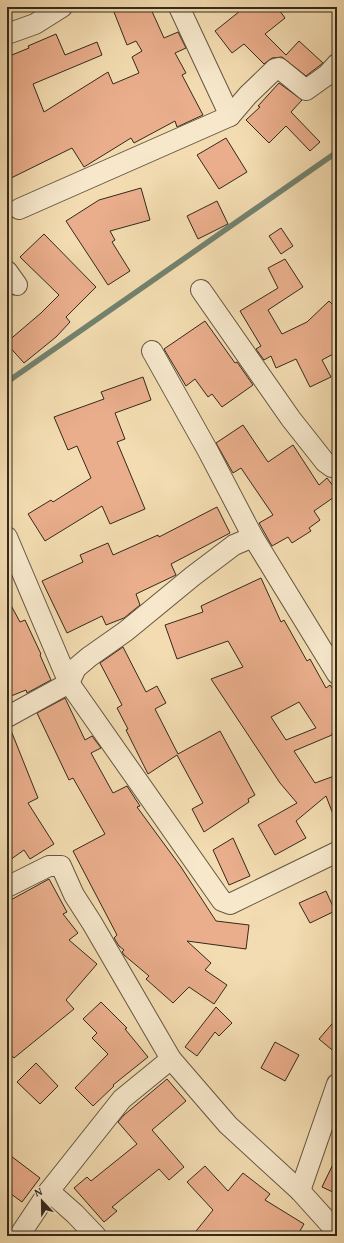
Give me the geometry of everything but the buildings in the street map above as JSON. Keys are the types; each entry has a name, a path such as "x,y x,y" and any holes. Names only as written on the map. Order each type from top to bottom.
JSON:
{"street":[{"path":"7,34 35,24 62,7"},
{"path":"179,7 230,116"},
{"path":"19,208 230,116 248,95 275,69 278,68 306,90 327,75 337,64"},
{"path":"201,290 291,419 325,462 332,467 337,468"},
{"path":"152,351 208,451 253,536 337,674"},
{"path":"7,717 69,683 76,668 88,657 126,631 193,576 234,545 253,536"},
{"path":"7,537 69,683 222,901 230,904 335,859"},
{"path":"7,887 48,866 61,866 74,895 92,923 171,1059 228,1125 300,1191 337,1232"},
{"path":"19,1236 49,1191 122,1099 171,1059"},
{"path":"300,1191 337,1084"},
{"path":"49,1191 75,1214 96,1236"}],"waterway":[{"path":"7,382 337,152"}]}
